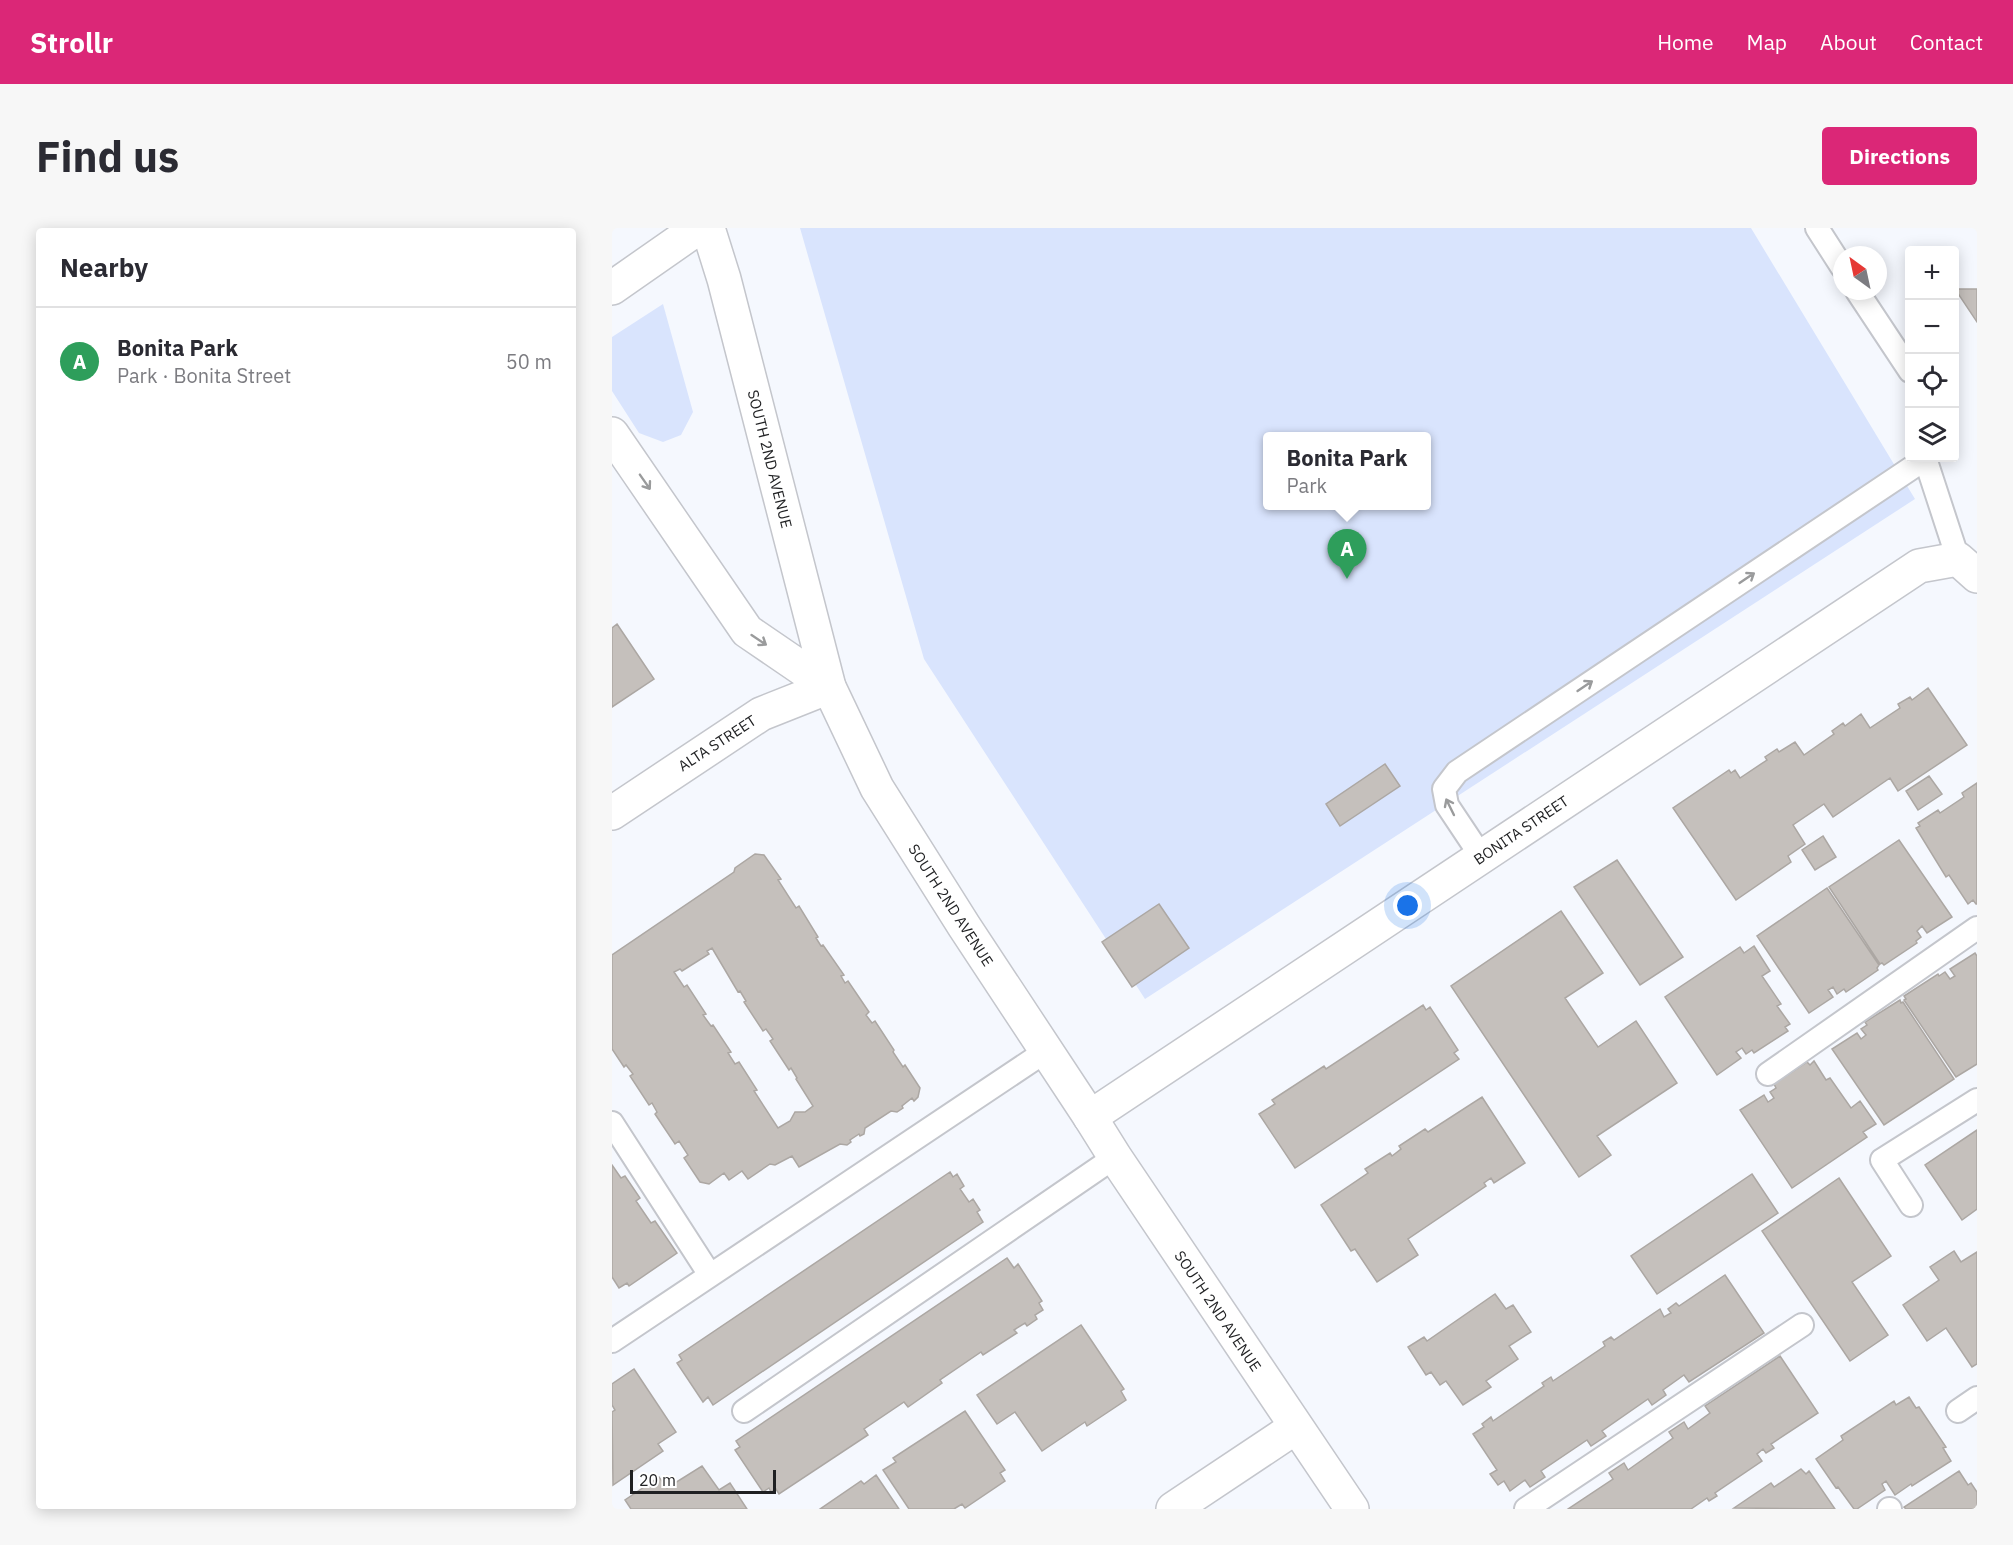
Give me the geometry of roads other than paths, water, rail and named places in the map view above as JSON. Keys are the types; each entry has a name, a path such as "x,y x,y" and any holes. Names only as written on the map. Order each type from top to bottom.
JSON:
{"street":[{"path":"612,288 698,228"},
{"name":"SOUTH 2ND AVENUE","path":"708,228 727,291 829,687 877,788 1114,1157 1352,1509"},
{"path":"612,434 747,631 829,687"},
{"name":"BONITA STREET","path":"1090,1117 1919,566 1968,568"},
{"name":"ALTA STREET","path":"612,813 761,714 829,687"},
{"path":"1173,1509 1296,1427"}],"lane":[{"path":"1817,228 1833,253"},
{"path":"1863,300 1905,363"},
{"path":"1481,856 1447,805 1444,789 1457,772 1919,462"},
{"path":"1927,462 1968,568"},
{"path":"1768,1074 1977,928"},
{"path":"612,1341 1046,1051"},
{"path":"1911,1205 1882,1160 1977,1100"},
{"path":"612,1123 710,1275"},
{"path":"744,1411 1114,1157"},
{"path":"1526,1509 1802,1325"},
{"path":"1958,1411 1977,1398"}],"place":[{"name":"Bonita Park","path":"1347,579"}]}
